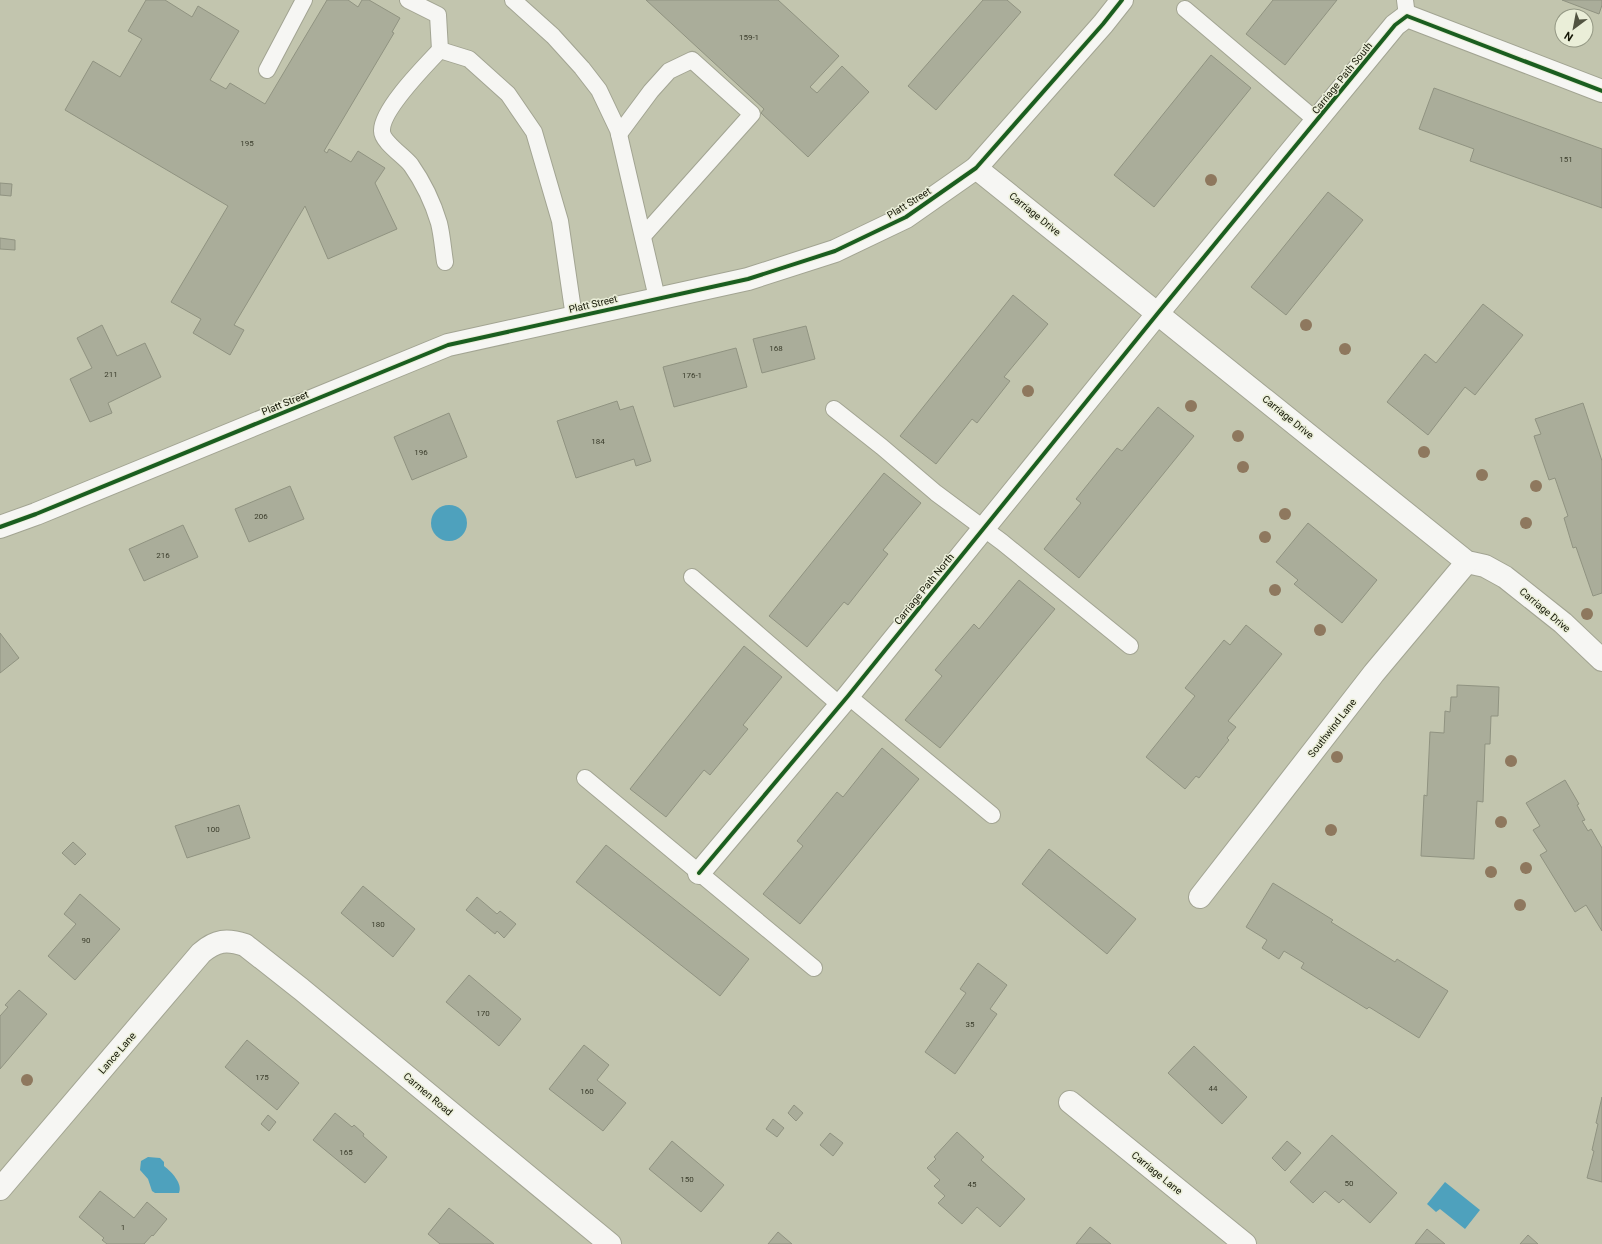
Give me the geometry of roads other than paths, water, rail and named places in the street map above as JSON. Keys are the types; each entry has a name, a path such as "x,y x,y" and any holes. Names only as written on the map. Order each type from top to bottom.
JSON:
{"street":[{"name":"Platt Street","path":"0,527 36,514 448,345 748,279 835,251 906,216 976,168 1103,24 1122,0"},
{"name":"Carriage Path South","path":"1158,312 1317,121 1395,25 1406,8 1602,91"},
{"name":"Carriage Drive","path":"976,168 1158,312 1467,562 1485,566 1504,577 1563,623 1602,660"},
{"name":"Carriage Path North","path":"699,873 844,700 1158,312"},
{"name":"Southwind Lane","path":"1200,897 1374,674 1467,562"},
{"name":"Lance Lane","path":"0,1189 201,953 212,945 224,941 246,945"},
{"name":"Carmen Road","path":"246,945 610,1244"},
{"name":"Carriage Lane","path":"1070,1102 1245,1244"}],"lane":[{"path":"267,70 304,0"},
{"path":"408,0 438,15 440,50 392,106 382,131 384,140 410,164 427,193 438,223 445,262"},
{"path":"513,0 552,36 600,90 619,134 657,298"},
{"path":"1185,9 1317,121"},
{"path":"440,50 469,59 508,94 534,132 560,221 574,317"},
{"path":"619,134 650,91 669,71 692,60 752,114 643,236"},
{"path":"834,409 936,493 984,528 1130,646"},
{"path":"692,577 844,700 992,815"},
{"path":"585,778 814,968"}],"water":[{"path":"453,505 462,510 466,516 466,530 462,536 453,541 445,541 436,536 432,530 431,519 436,510 442,506"},
{"path":"148,1157 160,1158 164,1162 164,1166 170,1171 178,1182 180,1190 179,1193 155,1193 152,1191 148,1179 140,1170 141,1161"},
{"path":"1445,1182 1480,1210 1465,1229 1440,1209 1436,1212 1427,1204"}]}
